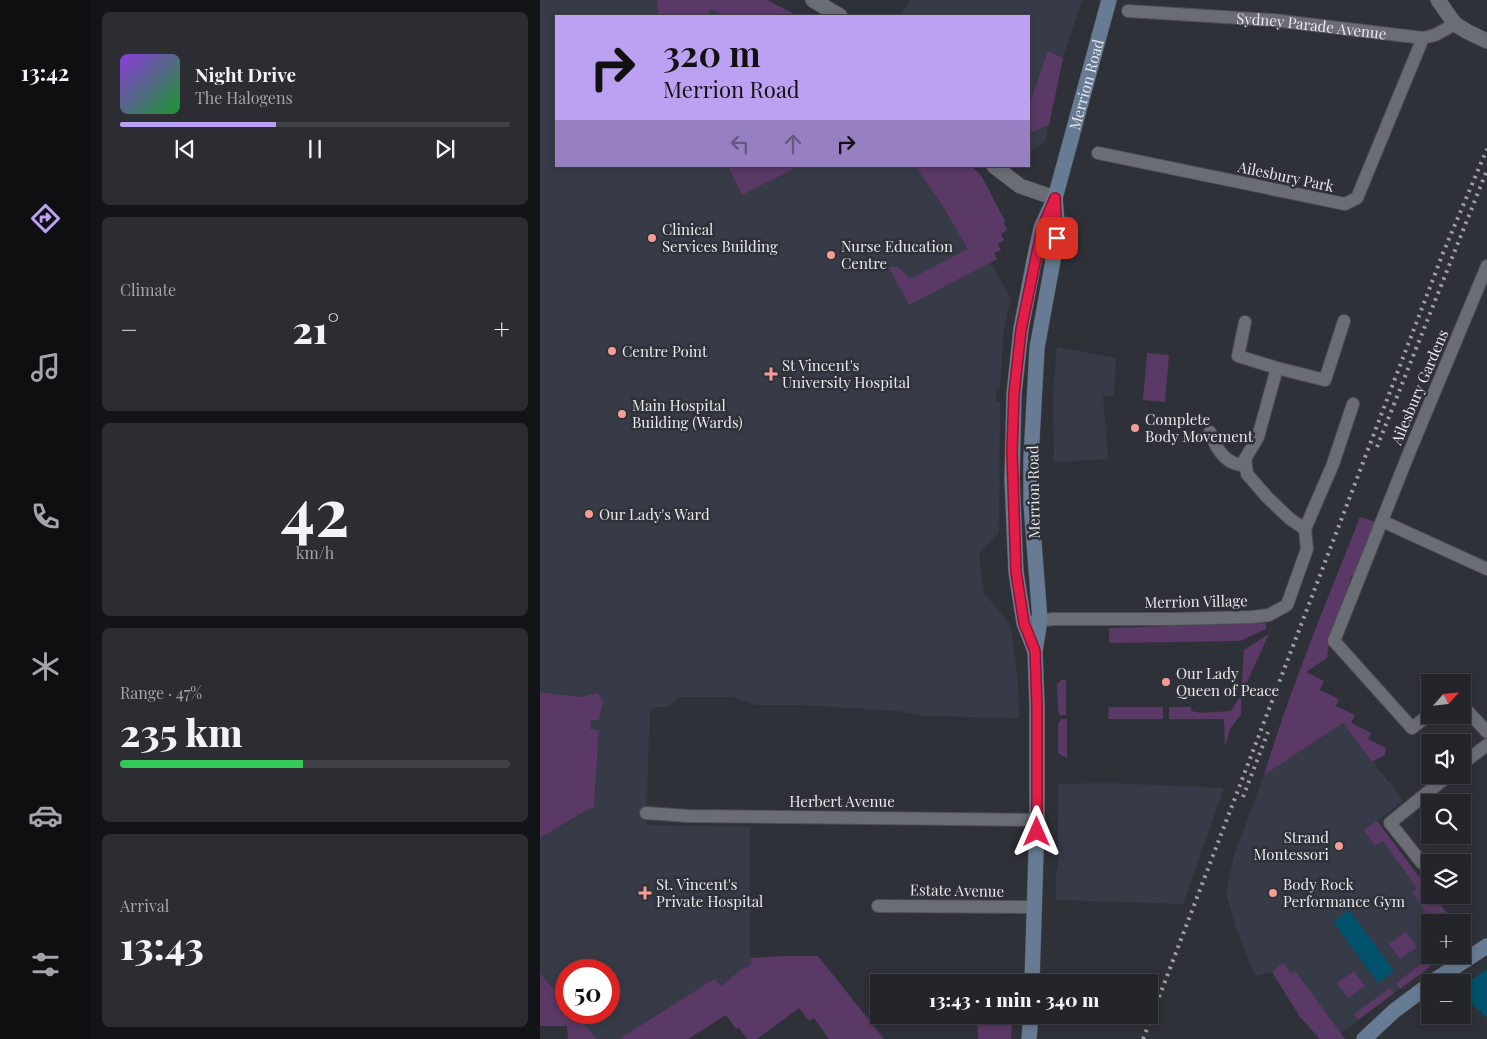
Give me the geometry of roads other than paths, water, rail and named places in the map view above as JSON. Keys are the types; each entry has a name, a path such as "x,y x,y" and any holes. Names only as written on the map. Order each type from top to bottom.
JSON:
{"main road":[{"name":"Merrion Road","path":"1035,651 1024,623 1016,572 1012,479 1014,394 1021,330 1042,228 1055,198 1109,0"},
{"name":"Merrion Road","path":"1032,974 1037,820 1035,651 1040,620 1031,504 1031,471 1037,348 1058,233 1055,198"},
{"path":"1021,330 1040,333"},
{"path":"1445,974 1487,946"},
{"path":"1364,1039 1421,991"},
{"path":"1029,1039 1030,1024"}],"street":[{"path":"813,0 838,15"},
{"path":"1438,0 1455,24 1487,41"},
{"name":"Sydney Parade Avenue","path":"1128,12 1273,20 1423,38 1436,35 1455,24"},
{"name":"Ailesbury Park","path":"1098,154 1345,204 1357,198 1423,38"},
{"path":"995,167 1020,186 1055,198"},
{"name":"Ailesbury Gardens","path":"1421,721 1412,728 1334,641 1487,266"},
{"path":"1246,322 1238,356 1325,380 1344,321"},
{"path":"1276,368 1258,437 1245,459 1247,474 1266,497 1305,529"},
{"name":"Merrion Village","path":"1024,623 1040,620 1173,619 1269,615 1287,605 1307,550 1305,529 1333,464 1353,404"},
{"path":"1210,432 1214,444 1225,459 1237,465 1246,465"},
{"path":"1382,521 1487,568"},
{"path":"1471,715 1487,732"},
{"path":"1471,757 1487,745"},
{"path":"1421,861 1390,823 1438,784"},
{"name":"Herbert Avenue","path":"646,813 688,816 1037,820"},
{"name":"Estate Avenue","path":"878,906 1035,907"}],"water":[{"path":"1349,910 1394,971 1378,983 1333,922"},
{"path":"1487,969 1487,1018 1471,1003 1471,980"}],"railway":[{"path":"1143,1039 1443,253 1487,149"},
{"path":"1377,447 1487,170"},
{"path":"1243,797 1268,732"}],"place":[{"name":"Clinical Services Building","path":"652,238"},
{"name":"Nurse Education Centre","path":"831,255"},
{"name":"Centre Point","path":"612,351"},
{"name":"St Vincent's University Hospital","path":"771,374"},
{"name":"Main Hospital Building (Wards)","path":"622,414"},
{"name":"Complete Body Movement","path":"1135,428"},
{"name":"Our Lady's Ward","path":"589,514"},
{"name":"Our Lady Queen of Peace","path":"1166,682"},
{"name":"Strand Montessori","path":"1339,846"},
{"name":"St. Vincent's Private Hospital","path":"645,893"},
{"name":"Body Rock Performance Gym","path":"1273,893"}]}
